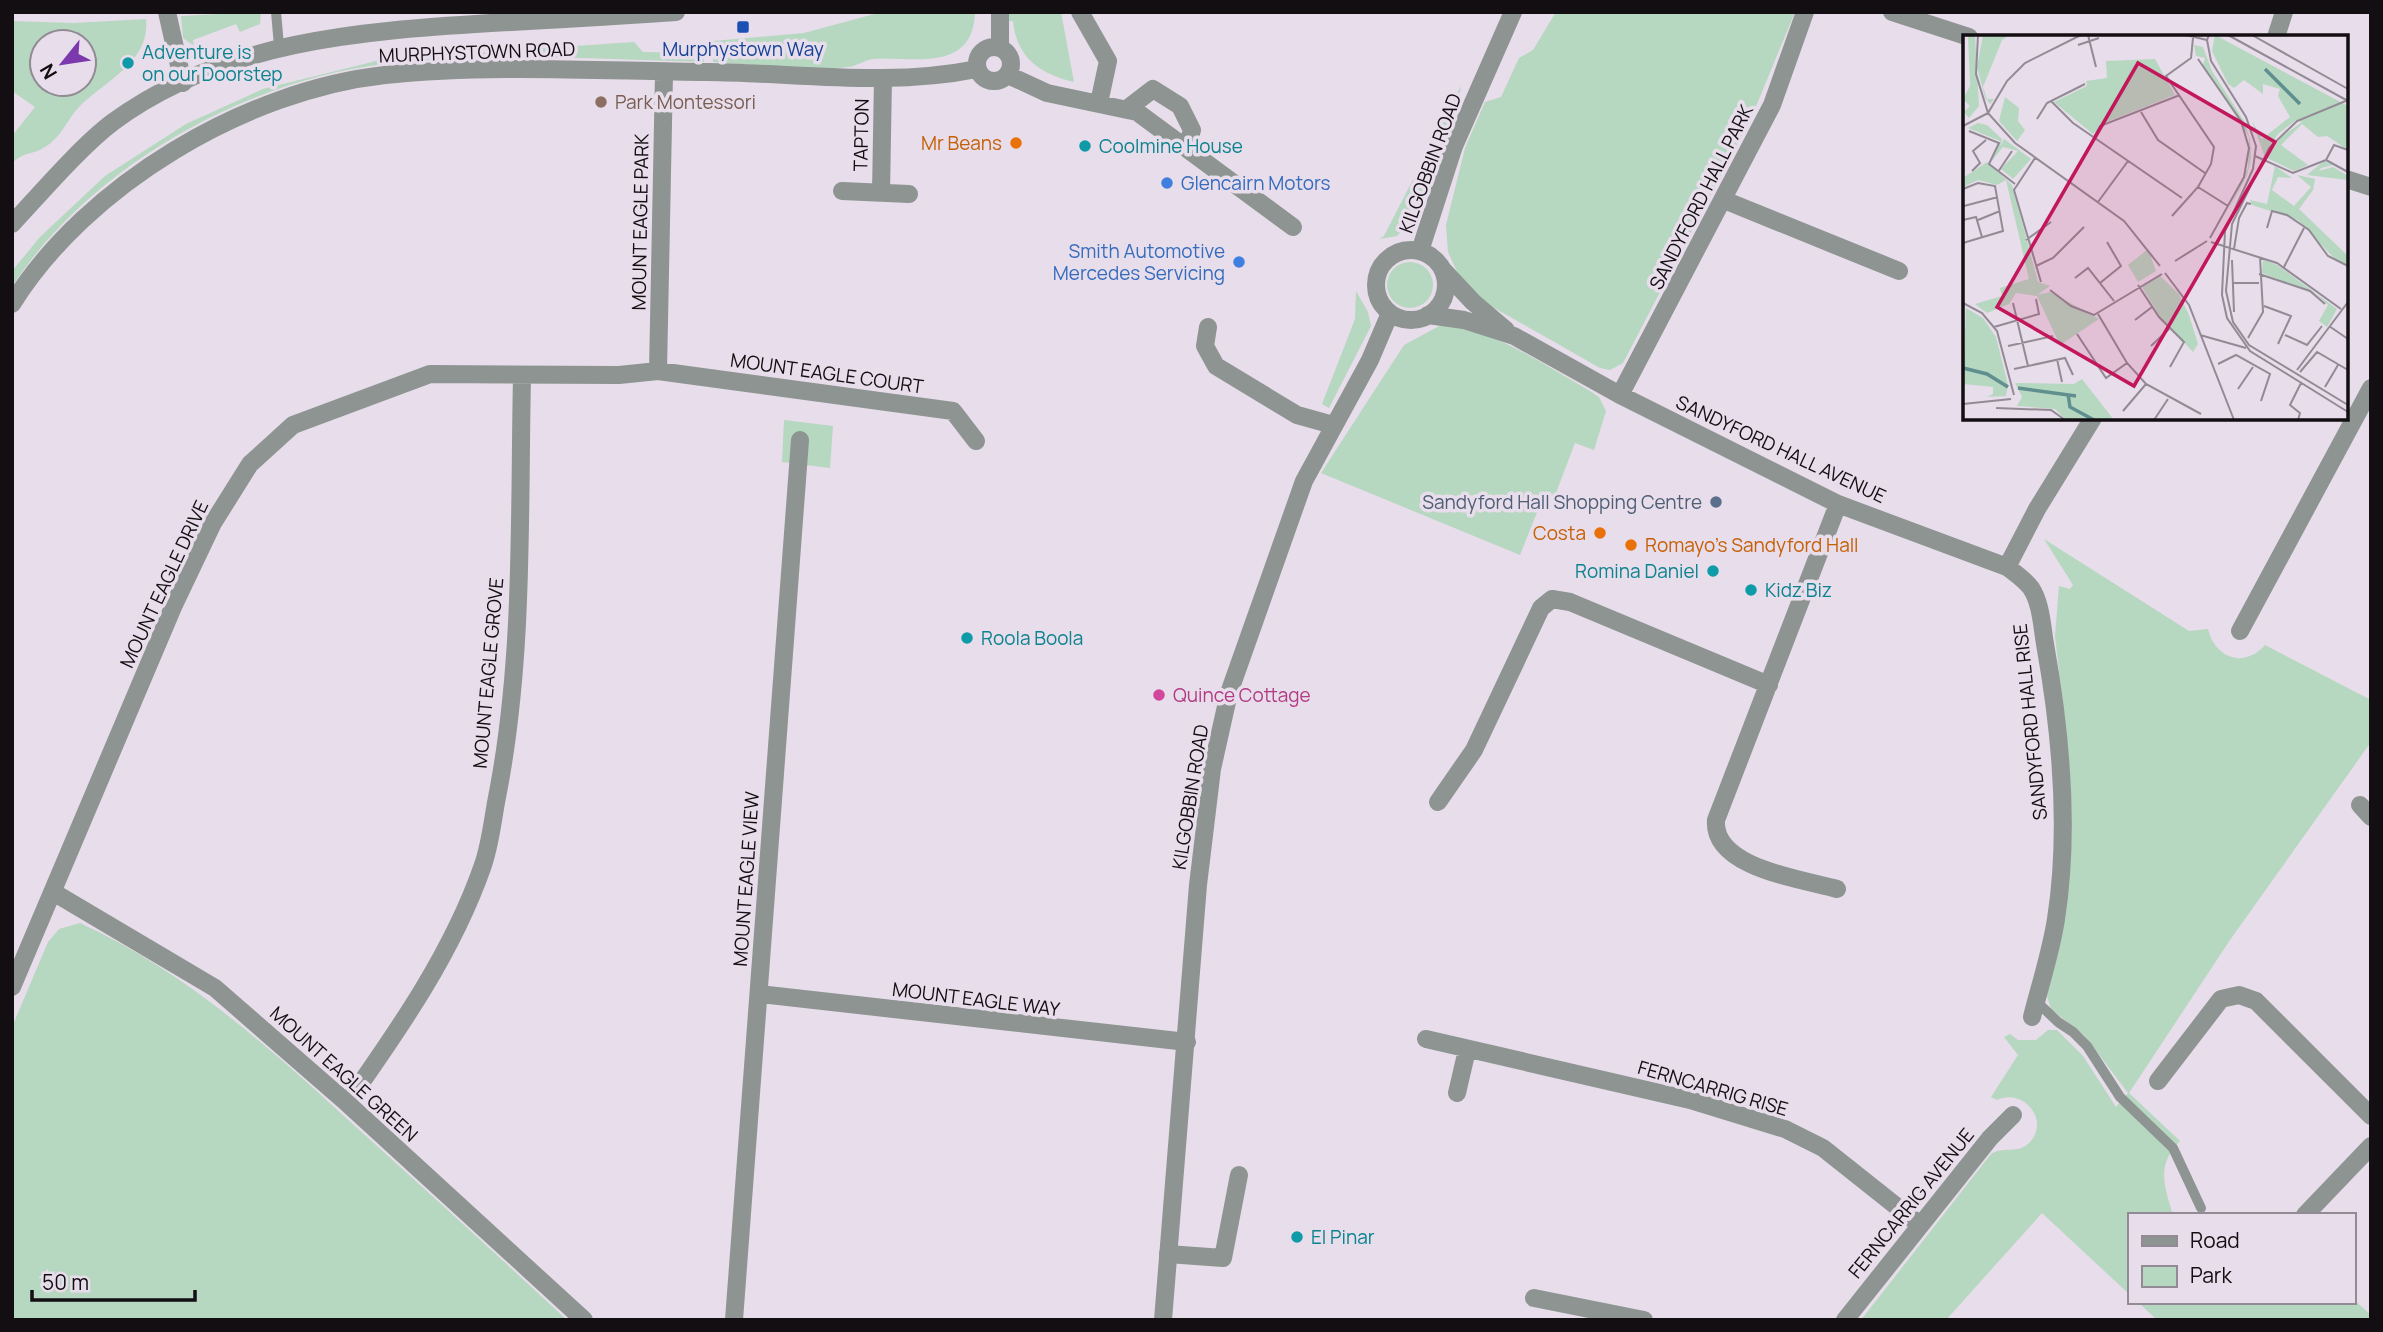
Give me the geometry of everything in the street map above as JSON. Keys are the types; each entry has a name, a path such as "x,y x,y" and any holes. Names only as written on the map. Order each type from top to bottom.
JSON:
{"street":[{"path":"167,12 183,83"},
{"path":"12,224 112,123 183,83 240,58 279,46 409,28 676,12"},
{"path":"1000,12 1000,47"},
{"path":"1080,12 1108,61 1099,103"},
{"name":"KILGOBBIN ROAD","path":"1420,251 1454,146 1513,12"},
{"name":"SANDYFORD HALL PARK","path":"1620,395 1772,105 1805,12"},
{"path":"1892,12 1963,35"},
{"path":"2277,35 2284,12"},
{"path":"989,47 1000,47 1011,57 1012,68 1001,80 989,81 978,69 981,53 989,47"},
{"name":"MURPHYSTOWN ROAD","path":"12,303 66,233 104,198 168,156 245,115 290,97 342,82 398,74 593,69 664,74 709,72 883,79 940,76 978,69"},
{"name":"MOUNT EAGLE PARK","path":"658,371 664,74"},
{"path":"1007,75 1047,93 1137,112 1293,227"},
{"name":"TAPTON","path":"881,192 883,79"},
{"path":"1128,109 1153,89 1171,100 1180,106 1192,130 1187,147"},
{"path":"2348,180 2371,187"},
{"name":"TAPTON","path":"842,191 909,194"},
{"path":"1724,200 1899,271"},
{"path":"1406,250 1420,251 1436,260 1443,270 1446,286 1444,299 1428,316 1406,320 1390,313 1377,293 1379,270 1395,254 1406,250"},
{"name":"SANDYFORD HALL AVENUE","path":"1443,270 1473,302 1514,336 1620,395 1838,504 2007,567 2032,589"},
{"name":"KILGOBBIN ROAD","path":"1163,1320 1198,885 1212,769 1229,693 1304,481 1370,360 1390,313"},
{"name":"SANDYFORD HALL AVENUE","path":"1428,316 1464,320 1514,336"},
{"path":"1208,327 1205,346 1216,366 1297,415 1312,422 1333,425"},
{"name":"MOUNT EAGLE DRIVE","path":"12,987 173,607 213,523 250,464 293,425 430,374 619,376 658,371"},
{"name":"MOUNT EAGLE COURT","path":"658,371 953,411 976,441"},
{"name":"MOUNT EAGLE GROVE","path":"347,1103 398,1031 449,945 484,864 507,748 517,628 522,376"},
{"path":"2241,631 2371,388"},
{"path":"2007,567 2037,509 2092,420"},
{"name":"MOUNT EAGLE VIEW","path":"734,1320 800,440"},
{"path":"1837,889 1794,880 1731,854 1720,843 1715,831 1716,820 1838,504"},
{"name":"SANDYFORD HALL RISE","path":"2032,589 2049,665 2063,797 2062,861 2056,921 2034,1009"},
{"path":"1438,802 1474,750 1541,608 1552,599 1570,602 1769,685"},
{"name":"MOUNT EAGLE GREEN","path":"53,892 215,988 347,1103 584,1320"},
{"name":"MOUNT EAGLE WAY","path":"760,994 985,1022 1187,1042"},
{"path":"2158,1081 2221,999 2239,995 2256,1001 2371,1116"},
{"name":"FERNCARRIG RISE","path":"1426,1038 1467,1050 1690,1100 1785,1129 1823,1148 1920,1225"},
{"path":"1457,1093 1467,1050"},
{"name":"FERNCARRIG AVENUE","path":"1845,1320 1990,1138 2013,1115"},
{"path":"2307,1213 2371,1146"},
{"path":"1168,1254 1223,1258 1239,1175"},
{"path":"1534,1298 1644,1320"}],"lane":[{"path":"276,12 279,46"},
{"path":"2034,1009 2073,1031 2087,1046 2120,1097 2173,1148 2201,1208"}],"green space":[{"path":"261,12 260,24 240,32 236,24 193,40 194,46 183,38 181,16"},
{"path":"882,12 975,12 972,32 964,45 938,58 873,59 851,66 831,68 713,62 713,41 804,33"},
{"path":"1009,12 1061,12 1074,82 1041,69 1025,55 1015,34 1013,21 1008,21"},
{"path":"1556,12 1795,12 1752,116 1623,363 1610,370 1600,368 1482,301 1460,278 1448,252 1446,225 1465,148 1485,102 1501,97 1519,58 1533,50"},
{"path":"146,19 146,34 134,58 98,91 98,28 28,28 28,98 90,98 75,111 51,143 12,163 12,136 35,107 12,91 12,21 73,23"},
{"path":"634,42 643,52 703,53 704,62 544,57 425,60 332,73 278,89 225,110 174,137 127,168 83,204 44,244 12,287 12,271 40,237 105,176 186,124 263,89 384,59"},
{"path":"1461,86 1444,139 1404,227 1397,236 1379,239 1384,236"},
{"path":"1410,262 1426,269 1433,285 1426,301 1410,308 1394,301 1387,285 1394,269"},
{"path":"1356,291 1368,312 1371,326 1329,408 1322,404 1355,319"},
{"path":"1443,324 1482,334 1520,350 1599,397 1606,411 1594,450 1575,443 1554,498 1544,495 1520,555 1321,473 1404,345"},
{"path":"784,420 833,426 830,468 782,462"},
{"path":"2044,539 2189,631 2208,629 2217,647 2231,657 2248,657 2265,645 2371,700 2371,742 2230,940 2129,1093 2180,1141 2168,1158 2164,1176 2172,1213 2128,1213 2128,1293 2042,1213 1946,1320 1861,1320 1991,1154 2023,1147 2035,1135 2036,1117 2025,1102 2017,1098 1997,1100 1991,1097 2018,1055 2004,1037 2010,1034 2018,1040 2036,1040 2048,1030 2057,1030 2083,1056 2116,1107 2128,1093 2085,1036 2051,1009 2047,996 2071,802 2069,759 2055,636 2059,586 2070,589 2073,585"},
{"path":"80,923 156,964 226,1014 324,1098 567,1320 12,1320 12,1027 48,942 59,929"},
{"path":"2355,1301 2371,1315 2371,1320 2157,1320 2140,1304 2355,1304"}],"tram line":[{"path":"40,12 137,12"}],"place":[{"name":"Murphystown Way","path":"743,27"},
{"name":"Adventure is on our Doorstep","path":"128,63"},
{"name":"Park Montessori","path":"601,102"},
{"name":"Mr Beans","path":"1016,143"},
{"name":"Coolmine House","path":"1085,146"},
{"name":"Glencairn Motors","path":"1167,183"},
{"name":"Smith Automotive Mercedes Servicing","path":"1239,262"},
{"name":"Sandyford Hall Shopping Centre","path":"1716,502"},
{"name":"Costa","path":"1600,533"},
{"name":"Romayo's Sandyford Hall","path":"1631,545"},
{"name":"Romina Daniel","path":"1713,571"},
{"name":"Kidz Biz","path":"1751,590"},
{"name":"Roola Boola","path":"967,638"},
{"name":"Quince Cottage","path":"1159,695"},
{"name":"El Pinar","path":"1297,1237"}]}
